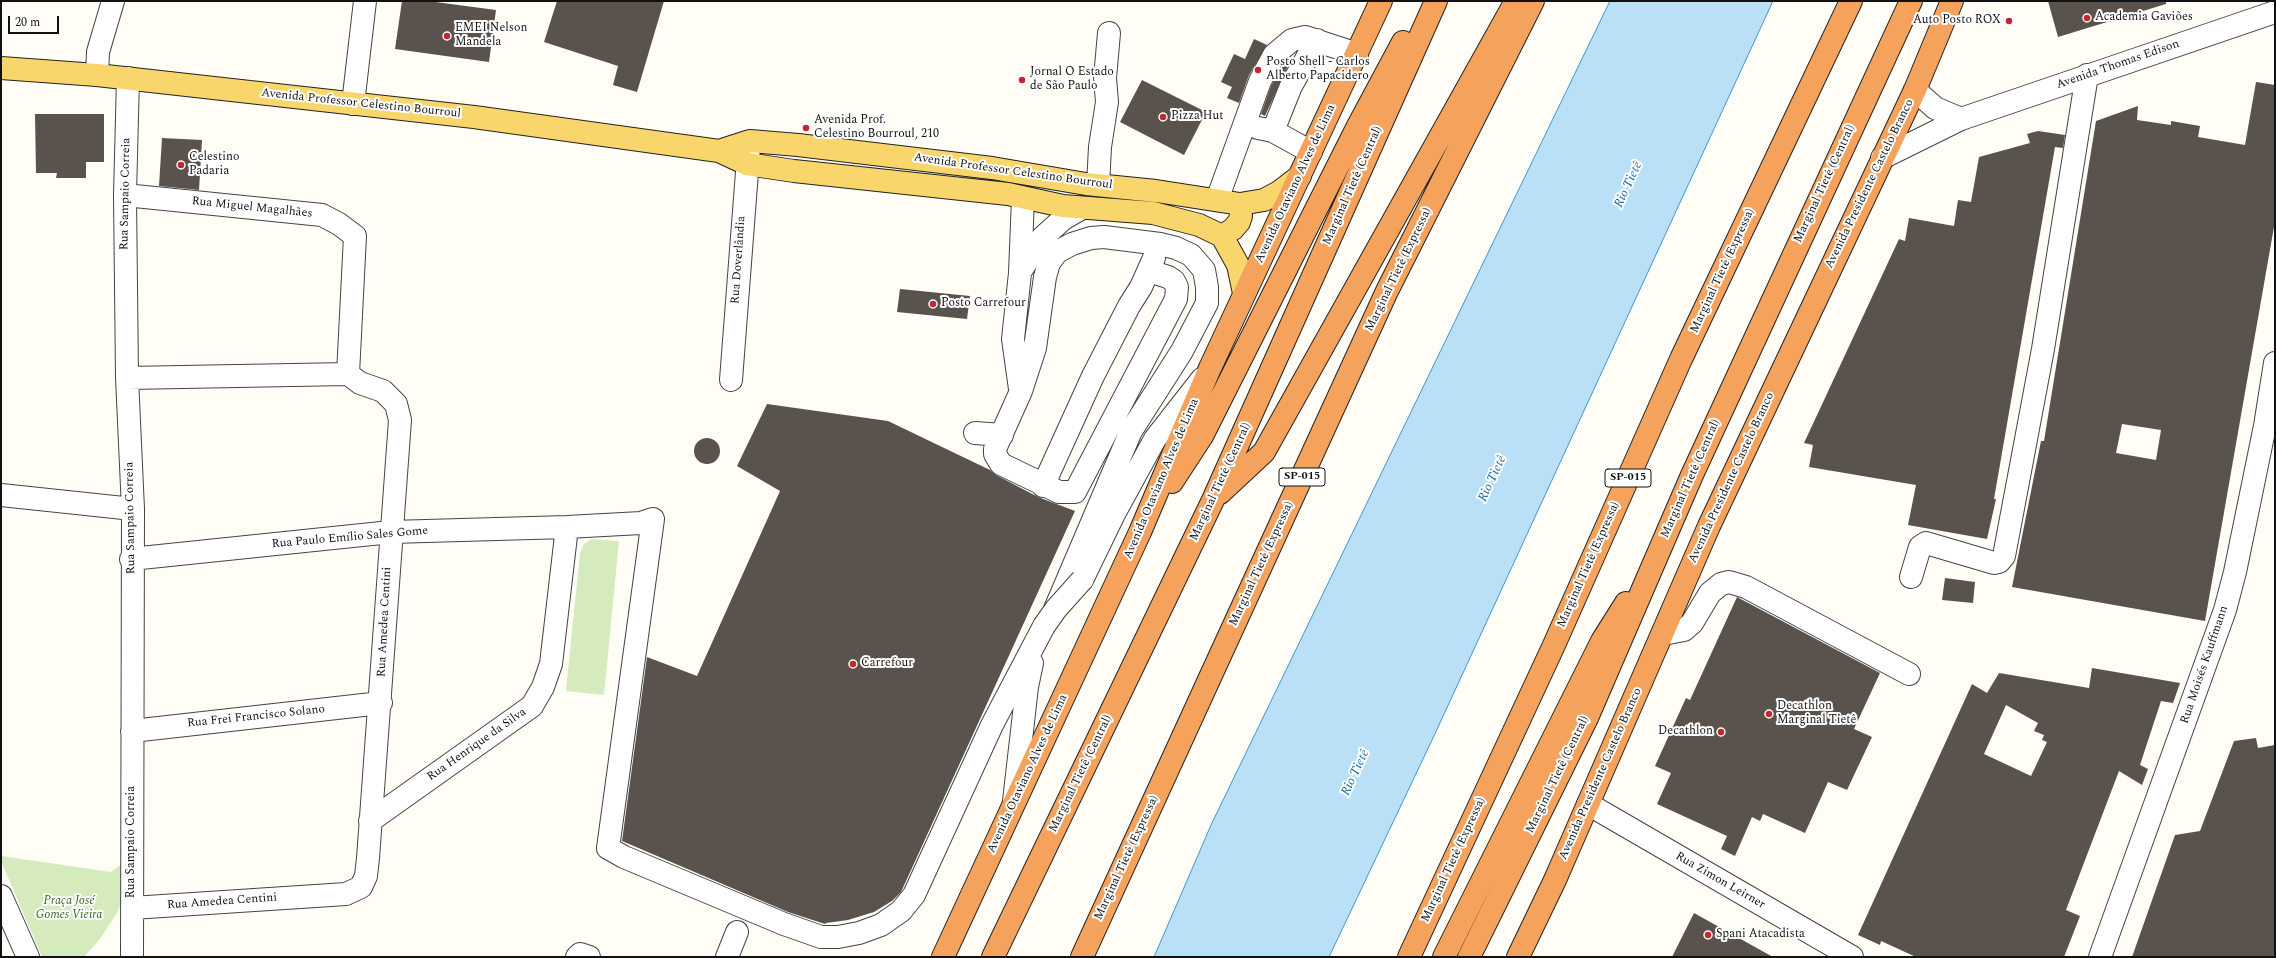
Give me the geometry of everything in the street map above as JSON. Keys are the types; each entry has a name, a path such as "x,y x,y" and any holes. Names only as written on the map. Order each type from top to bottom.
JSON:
{"highway":[{"name":"Avenida Otaviano Alves de Lima","path":"943,957 1140,532 1210,368 1244,293 1381,1"},
{"path":"1140,532 1202,436 1358,126 1427,1"},
{"name":"Marginal Tietê (Central)","path":"993,957 1213,500 1436,1"},
{"path":"1213,500 1264,452 1516,1"},
{"name":"Marginal Tietê (Expressa)","path":"1082,957 1387,292 1533,1"},
{"name":"Marginal Tietê (Expressa)","path":"1409,957 1550,652 1681,359 1852,1"},
{"name":"Marginal Tietê (Central)","path":"1469,957 1586,718 1645,586 1692,475 1912,1"},
{"name":"Avenida Presidente Castelo Branco","path":"1518,957 1555,880 1709,526 1915,90 1952,1"},
{"path":"1444,957 1602,641 1629,598 1645,586"},
{"path":"1503,957 1527,907 1555,880"}],"main road":[{"name":"Avenida Professor Celestino Bourroul","path":"1,68 128,78 474,117 719,151 746,164 802,172 1008,194 1065,206 1153,213 1176,217 1199,224 1222,236"},
{"name":"Avenida Professor Celestino Bourroul","path":"719,151 750,141 992,168 1092,184 1240,204 1264,200 1279,192 1300,176"},
{"path":"992,168 1023,198"},
{"path":"1031,174 1037,189 1065,206"},
{"path":"1065,206 1060,198 1061,193 1071,185 1092,184"},
{"path":"1240,204 1241,216 1239,222 1233,229 1222,236 1238,265 1244,293"}],"street":[{"path":"97,75 98,52 113,1"},
{"path":"353,104 365,1"},
{"name":"Avenida Thomas Edison","path":"1882,158 1961,119 2275,12"},
{"path":"1092,184 1100,147 1107,102 1105,78 1109,33"},
{"path":"1217,200 1260,82 1274,55 1292,40 1305,37 1357,54"},
{"path":"1273,131 1291,86 1317,40"},
{"path":"1912,577 1920,547 1926,543 1994,563 1999,562 2004,556 2043,349 2087,75"},
{"name":"Rua Sampaio Correia","path":"127,954 132,908 131,559 133,509 127,378 125,195 128,78"},
{"path":"1915,90 1935,108 1961,119"},
{"path":"1245,126 1273,131 1311,152"},
{"name":"Rua Doverlândia","path":"731,380 746,164 750,141"},
{"name":"Rua Miguel Magalhães","path":"125,195 322,215 355,236 348,374"},
{"path":"1021,391 1013,339 1020,273 1023,198"},
{"path":"1020,273 1042,238 1063,219 1065,206"},
{"path":"1013,808 1030,666 1132,431 1182,351 1206,303 1207,287 1204,270 1191,255 1176,248 1152,243 1091,238 1072,244 1058,252 1049,263 1044,277 1035,348 1021,391 995,454 1000,464 1043,486 1059,492 1075,492 1176,299 1177,287 1174,281 1168,277 1149,271"},
{"path":"1043,486 1106,351 1149,271 1152,243"},
{"path":"1123,301 1138,267 1152,243"},
{"name":"Rua Moisés Kauffmann","path":"2100,957 2225,610 2235,572 2265,426 2275,363"},
{"name":"Rua Paulo Emílio Sales Gome","path":"131,559 390,532 567,527 642,523 653,519 608,848 646,866 821,937 838,937 859,933 881,924 901,911 914,895 992,725 1044,626 1056,609 1082,580 1114,514 1155,439 1210,368"},
{"path":"127,378 348,374"},
{"name":"Rua Amedea Centini","path":"132,908 346,894 361,887 366,876 381,704 390,532 400,420 396,404 383,391 360,384 348,374"},
{"path":"975,433 1002,435"},
{"path":"1,495 133,509"},
{"name":"Rua Henrique da Silva","path":"370,821 532,706 543,687 551,664 567,527"},
{"path":"1662,634 1674,633 1692,623 1710,593 1721,584 1729,582 1746,587 1909,674"},
{"name":"Rua Frei Francisco Solano","path":"132,731 381,704"},
{"name":"Rua Zimon Leirner","path":"1588,804 1852,957"},
{"path":"1,896 28,957"},
{"path":"727,957 737,932"},
{"path":"577,957 580,954 589,957"}],"green space":[{"path":"592,539 619,541 604,695 566,691 580,553 584,544"},
{"name":"Praça José Gomes Vieira","path":"1,856 111,872 122,864 122,900 118,911 100,939 84,957 42,957 1,861"}],"water":[{"name":"Rio Tietê","path":"1610,1 1773,1 1433,738 1329,957 1154,957 1211,825"}],"building":[{"path":"402,1 428,1 496,10 489,62 395,49"},
{"path":"557,1 664,1 637,92 613,85 618,66 544,42"},
{"name":"Academia Gaviões","path":"2048,1 2166,1 2166,4 2058,37"},
{"path":"1254,39 1267,45 1249,75 1239,103 1227,98 1232,87 1221,82 1234,54 1245,59"},
{"path":"1292,57 1265,116 1261,114 1271,86 1284,63"},
{"name":"Pizza Hut","path":"1142,80 1206,112 1184,155 1120,122"},
{"path":"2256,82 2275,85 2275,221 2205,621 2012,587 2041,441 2044,441 2096,121 2138,106 2137,120 2171,125 2171,121 2200,126 2198,137 2245,145","holes":["2122,424 2161,430 2156,460 2116,453"]},
{"path":"35,114 104,114 104,162 86,162 86,178 56,178 57,173 36,173"},
{"path":"2038,131 2065,135 2063,148 2055,147 1994,499 1996,499 1987,539 1908,525 1916,485 1809,467 1813,445 1804,443 1899,239 1905,241 1909,218 1954,226 1958,200 1971,202 1979,157 2030,143 2027,134"},
{"name":"Celestino Padaria","path":"162,138 202,140 199,190 159,186"},
{"name":"Posto Carrefour","path":"900,289 970,296 967,319 897,312"},
{"name":"Carrefour","path":"767,404 888,421 990,470 996,475 1038,497 1075,511 901,892 892,901 874,912 848,920 825,924 788,912 622,841 647,657 697,676 780,491 737,466"},
{"path":"707,438 716,442 720,451 716,460 707,464 698,460 694,451 698,442"},
{"path":"1945,578 1975,582 1973,603 1942,600"},
{"name":"Decathlon Marginal Tietê","path":"1737,597 1880,673 1854,729 1872,737 1847,790 1828,782 1805,833 1763,814 1760,821 1752,817 1735,856 1721,849 1727,836 1657,804 1671,773 1655,766 1686,698 1690,700"},
{"path":"2092,668 2180,683 2173,703 2161,701 2140,765 2148,769 2142,785 2119,771 2066,910 2080,916 2064,957 1916,957 1881,941 1880,945 1858,935 1972,684 1987,693 1999,673 2089,688","holes":["2006,705 2038,723 2034,731 2044,735 2042,740 2047,742 2031,776 1984,754"]},
{"path":"2256,738 2258,748 2275,745 2275,957 2132,957 2175,835 2200,831 2234,741"},
{"name":"Spani Atacadista","path":"1694,913 1773,957 1672,957"}],"place":[{"name":"Academia Gaviões","path":"2087,18"},
{"name":"Auto Posto ROX","path":"2009,21"},
{"name":"EMEI Nelson Mandela","path":"447,36"},
{"name":"Posto Shell - Carlos Alberto Papacidero","path":"1258,70"},
{"name":"Jornal O Estado de São Paulo","path":"1022,80"},
{"name":"Pizza Hut","path":"1163,117"},
{"name":"Avenida Prof. Celestino Bourroul, 210","path":"806,128"},
{"name":"Celestino Padaria","path":"181,165"},
{"name":"Posto Carrefour","path":"933,304"},
{"name":"Carrefour","path":"853,664"},
{"name":"Decathlon Marginal Tietê","path":"1769,714"},
{"name":"Decathlon","path":"1721,732"},
{"name":"Spani Atacadista","path":"1708,935"}]}
